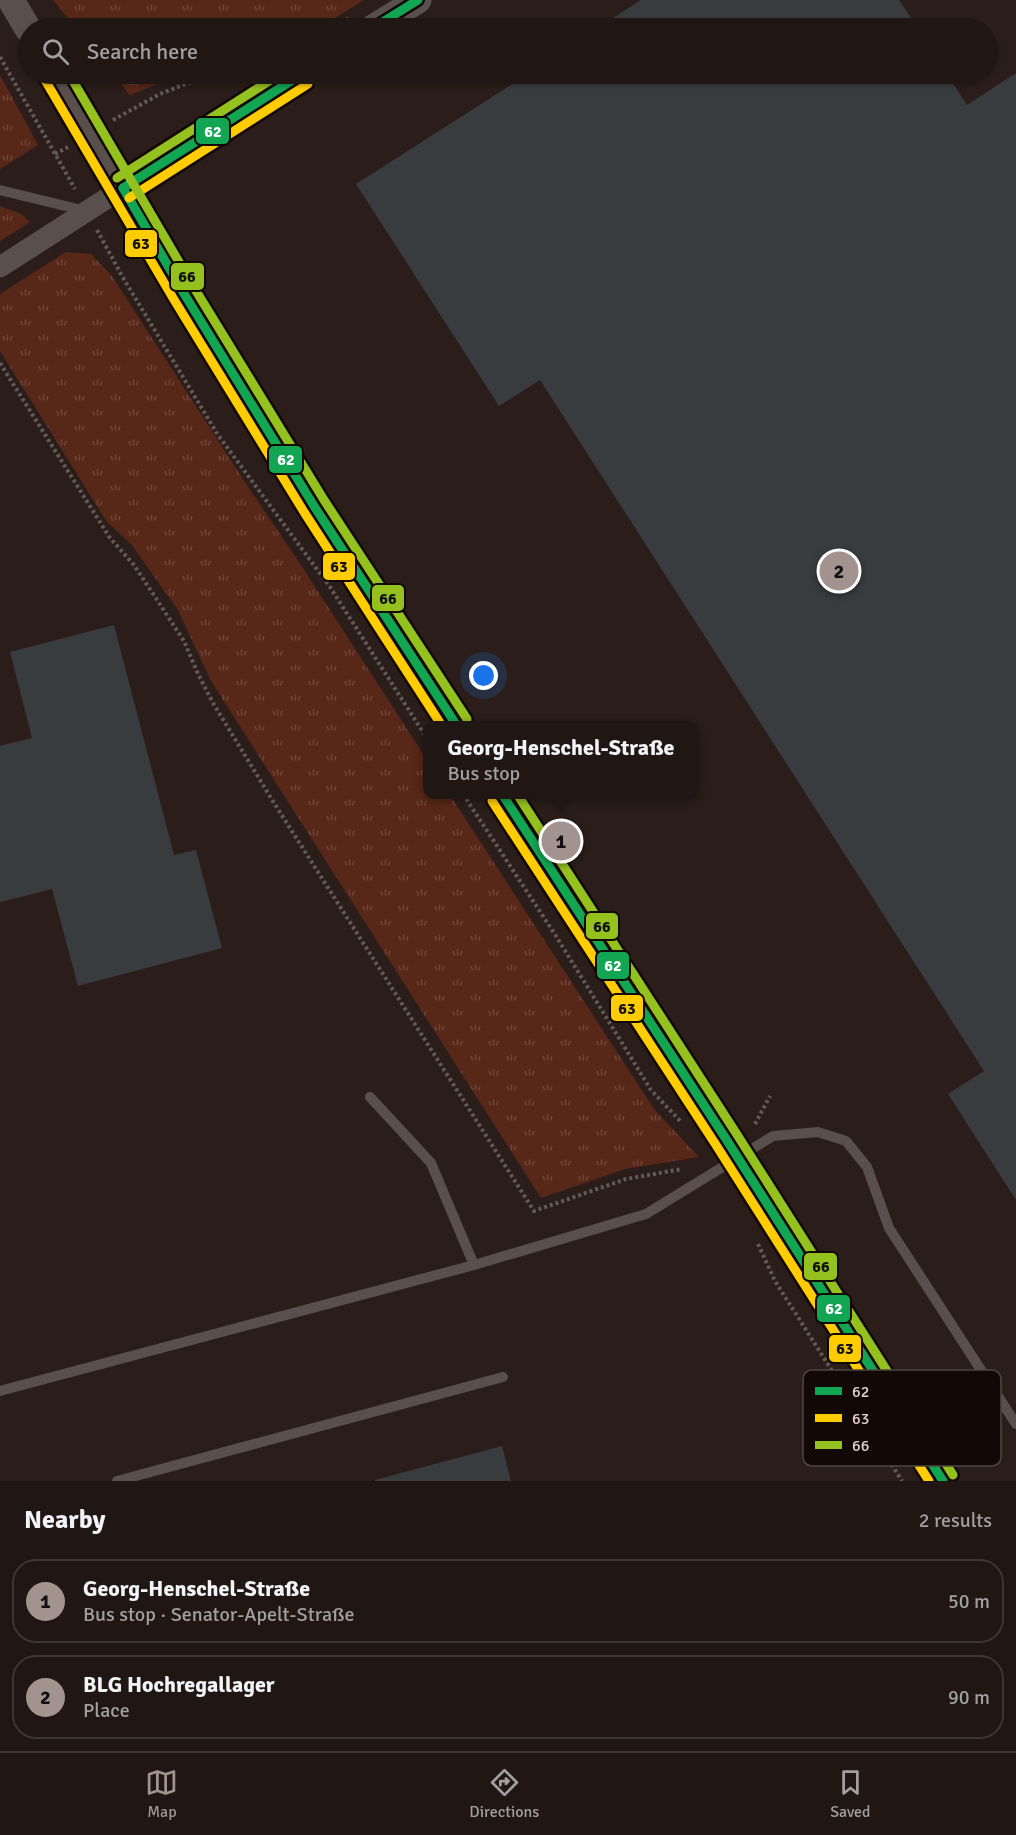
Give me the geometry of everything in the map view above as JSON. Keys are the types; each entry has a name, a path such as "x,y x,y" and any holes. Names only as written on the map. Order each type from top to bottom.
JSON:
{"street":[{"path":"11,0 22,18"},
{"path":"389,18 418,0"},
{"path":"61,84 183,292 314,506 454,721"},
{"path":"0,267 286,84"},
{"path":"505,799 738,1136 749,1176 872,1370"},
{"path":"933,1466 943,1481"}],"lane":[{"path":"0,190 86,211"},
{"path":"370,1097 431,1163 474,1266"},
{"path":"0,1391 474,1266 646,1214 773,1136 818,1132 846,1141 867,1167 889,1227 981,1370"},
{"path":"117,1481 502,1377"},
{"path":"1001,1401 1016,1424"}],"path":[{"path":"0,57 122,276 218,435 330,587 423,732"},
{"path":"56,154 143,102 186,84"},
{"path":"0,363 110,538 134,565 184,641 213,704 534,1211 627,1179 685,1168"},
{"path":"466,799 556,936 651,1090 682,1124"},
{"path":"738,1136 770,1096"},
{"path":"757,1241 775,1281 832,1370"},
{"path":"892,1466 902,1481"}],"green space":[{"path":"53,0 364,0 335,18 68,18"},
{"path":"0,75 38,145 0,169"},
{"path":"121,84 157,84 130,95"},
{"path":"0,206 21,214 30,222 0,241"},
{"path":"66,252 91,254 112,276 423,754 423,799 453,799 654,1109 699,1157 625,1169 541,1198 211,681 178,610 131,544 107,522 0,351 0,294"}],"building":[{"path":"641,0 899,0 911,18 613,18"},
{"path":"1016,73 1016,1200 948,1094 984,1071 540,380 499,406 356,184 512,84 953,84 967,105"},
{"path":"114,625 174,855 196,850 222,948 78,986 52,889 0,902 0,746 32,738 10,652"},
{"path":"502,1446 511,1481 375,1481 375,1480"}],"transit line":[{"name":"62","path":"389,18 418,0"},
{"name":"63","path":"47,84 173,298 304,512 439,721"},
{"name":"66","path":"75,84 193,286 324,500 467,719"},
{"name":"66","path":"117,178 264,84"},
{"name":"62","path":"123,188 286,84"},
{"name":"63","path":"129,198 308,84"},
{"name":"62","path":"123,188 183,292 314,506 454,721"},
{"name":"62","path":"505,799 873,1370"},
{"name":"66","path":"520,799 886,1370"},
{"name":"63","path":"492,801 716,1145 859,1370"},
{"name":"63","path":"919,1466 929,1481"},
{"name":"62","path":"933,1466 943,1481"},
{"name":"66","path":"947,1466 953,1475"}],"place":[{"name":"BLG Hochregallager","path":"839,571"},
{"name":"Georg-Henschel-Straße","path":"561,841"}]}
